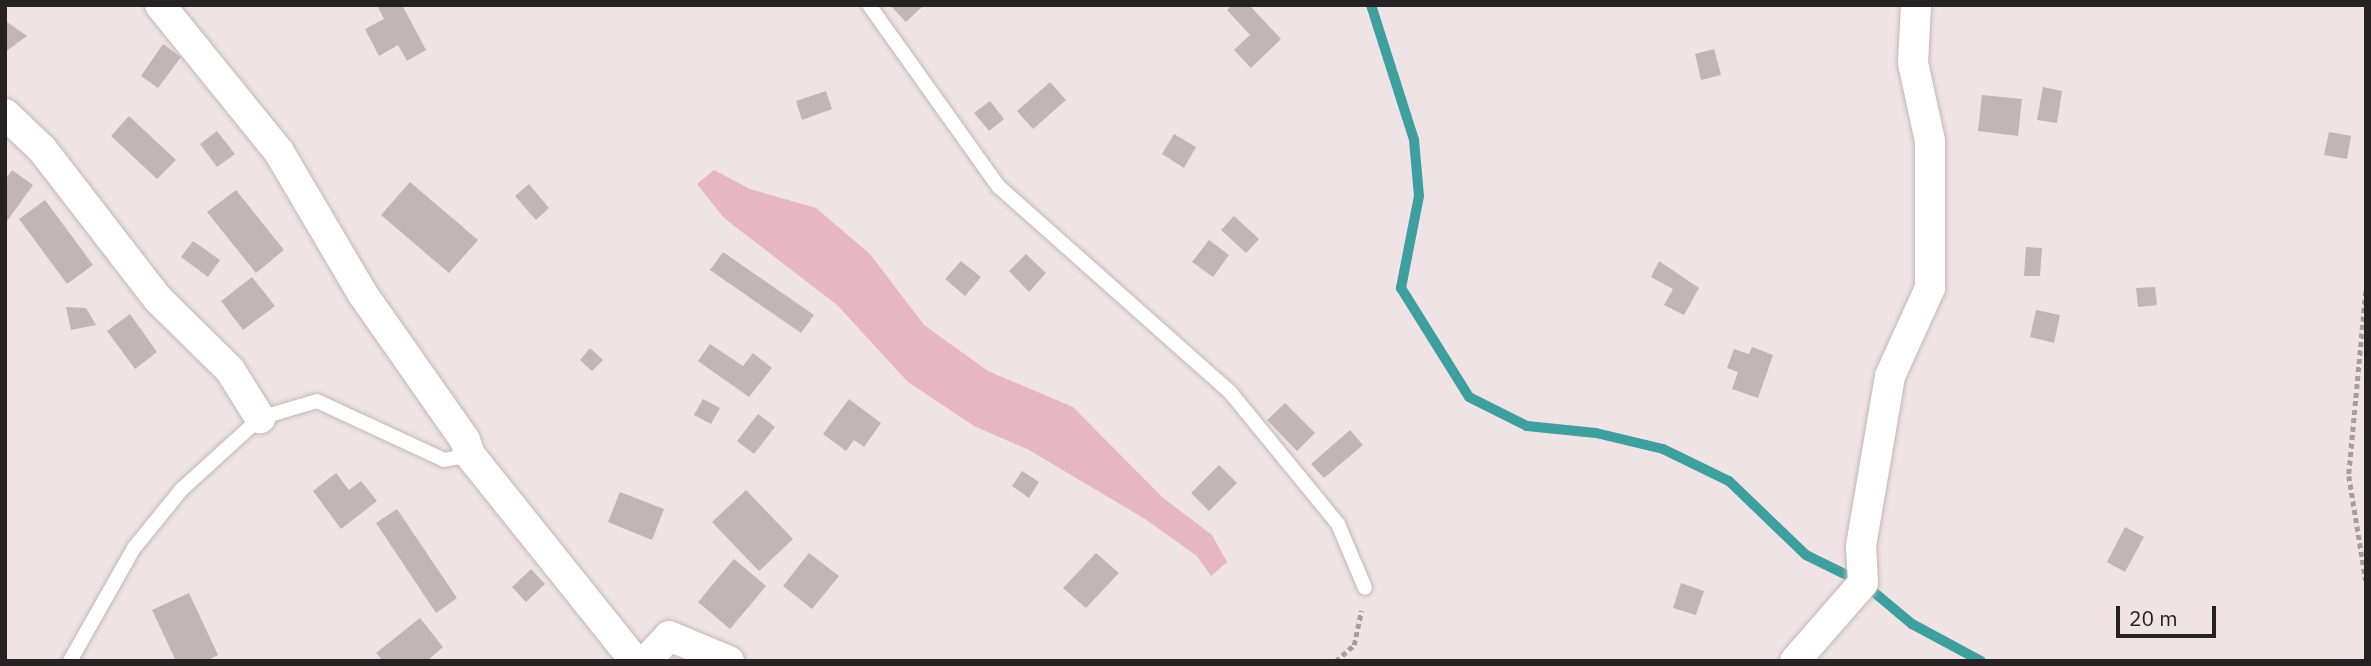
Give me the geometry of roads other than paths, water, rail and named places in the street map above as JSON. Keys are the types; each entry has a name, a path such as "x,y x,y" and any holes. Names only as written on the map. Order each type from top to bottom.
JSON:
{"street":[{"path":"160,5 279,152 362,293 465,440 470,455 635,661"},
{"path":"1795,661 1863,583 1861,546 1890,376 1930,288 1930,141 1913,63 1916,5"},
{"path":"5,114 42,149 158,299 230,370 260,418"},
{"path":"646,661 669,636 729,661"}],"lane":[{"path":"869,5 999,187 1230,392 1338,524 1365,588"},
{"path":"70,661 134,548 183,489 260,418 317,401 444,460 470,455"}],"waterway":[{"path":"1371,5 1414,140 1419,196 1401,288 1469,397 1527,426 1596,433 1663,449 1729,481 1806,555 1863,583 1912,624 1981,661"}]}
